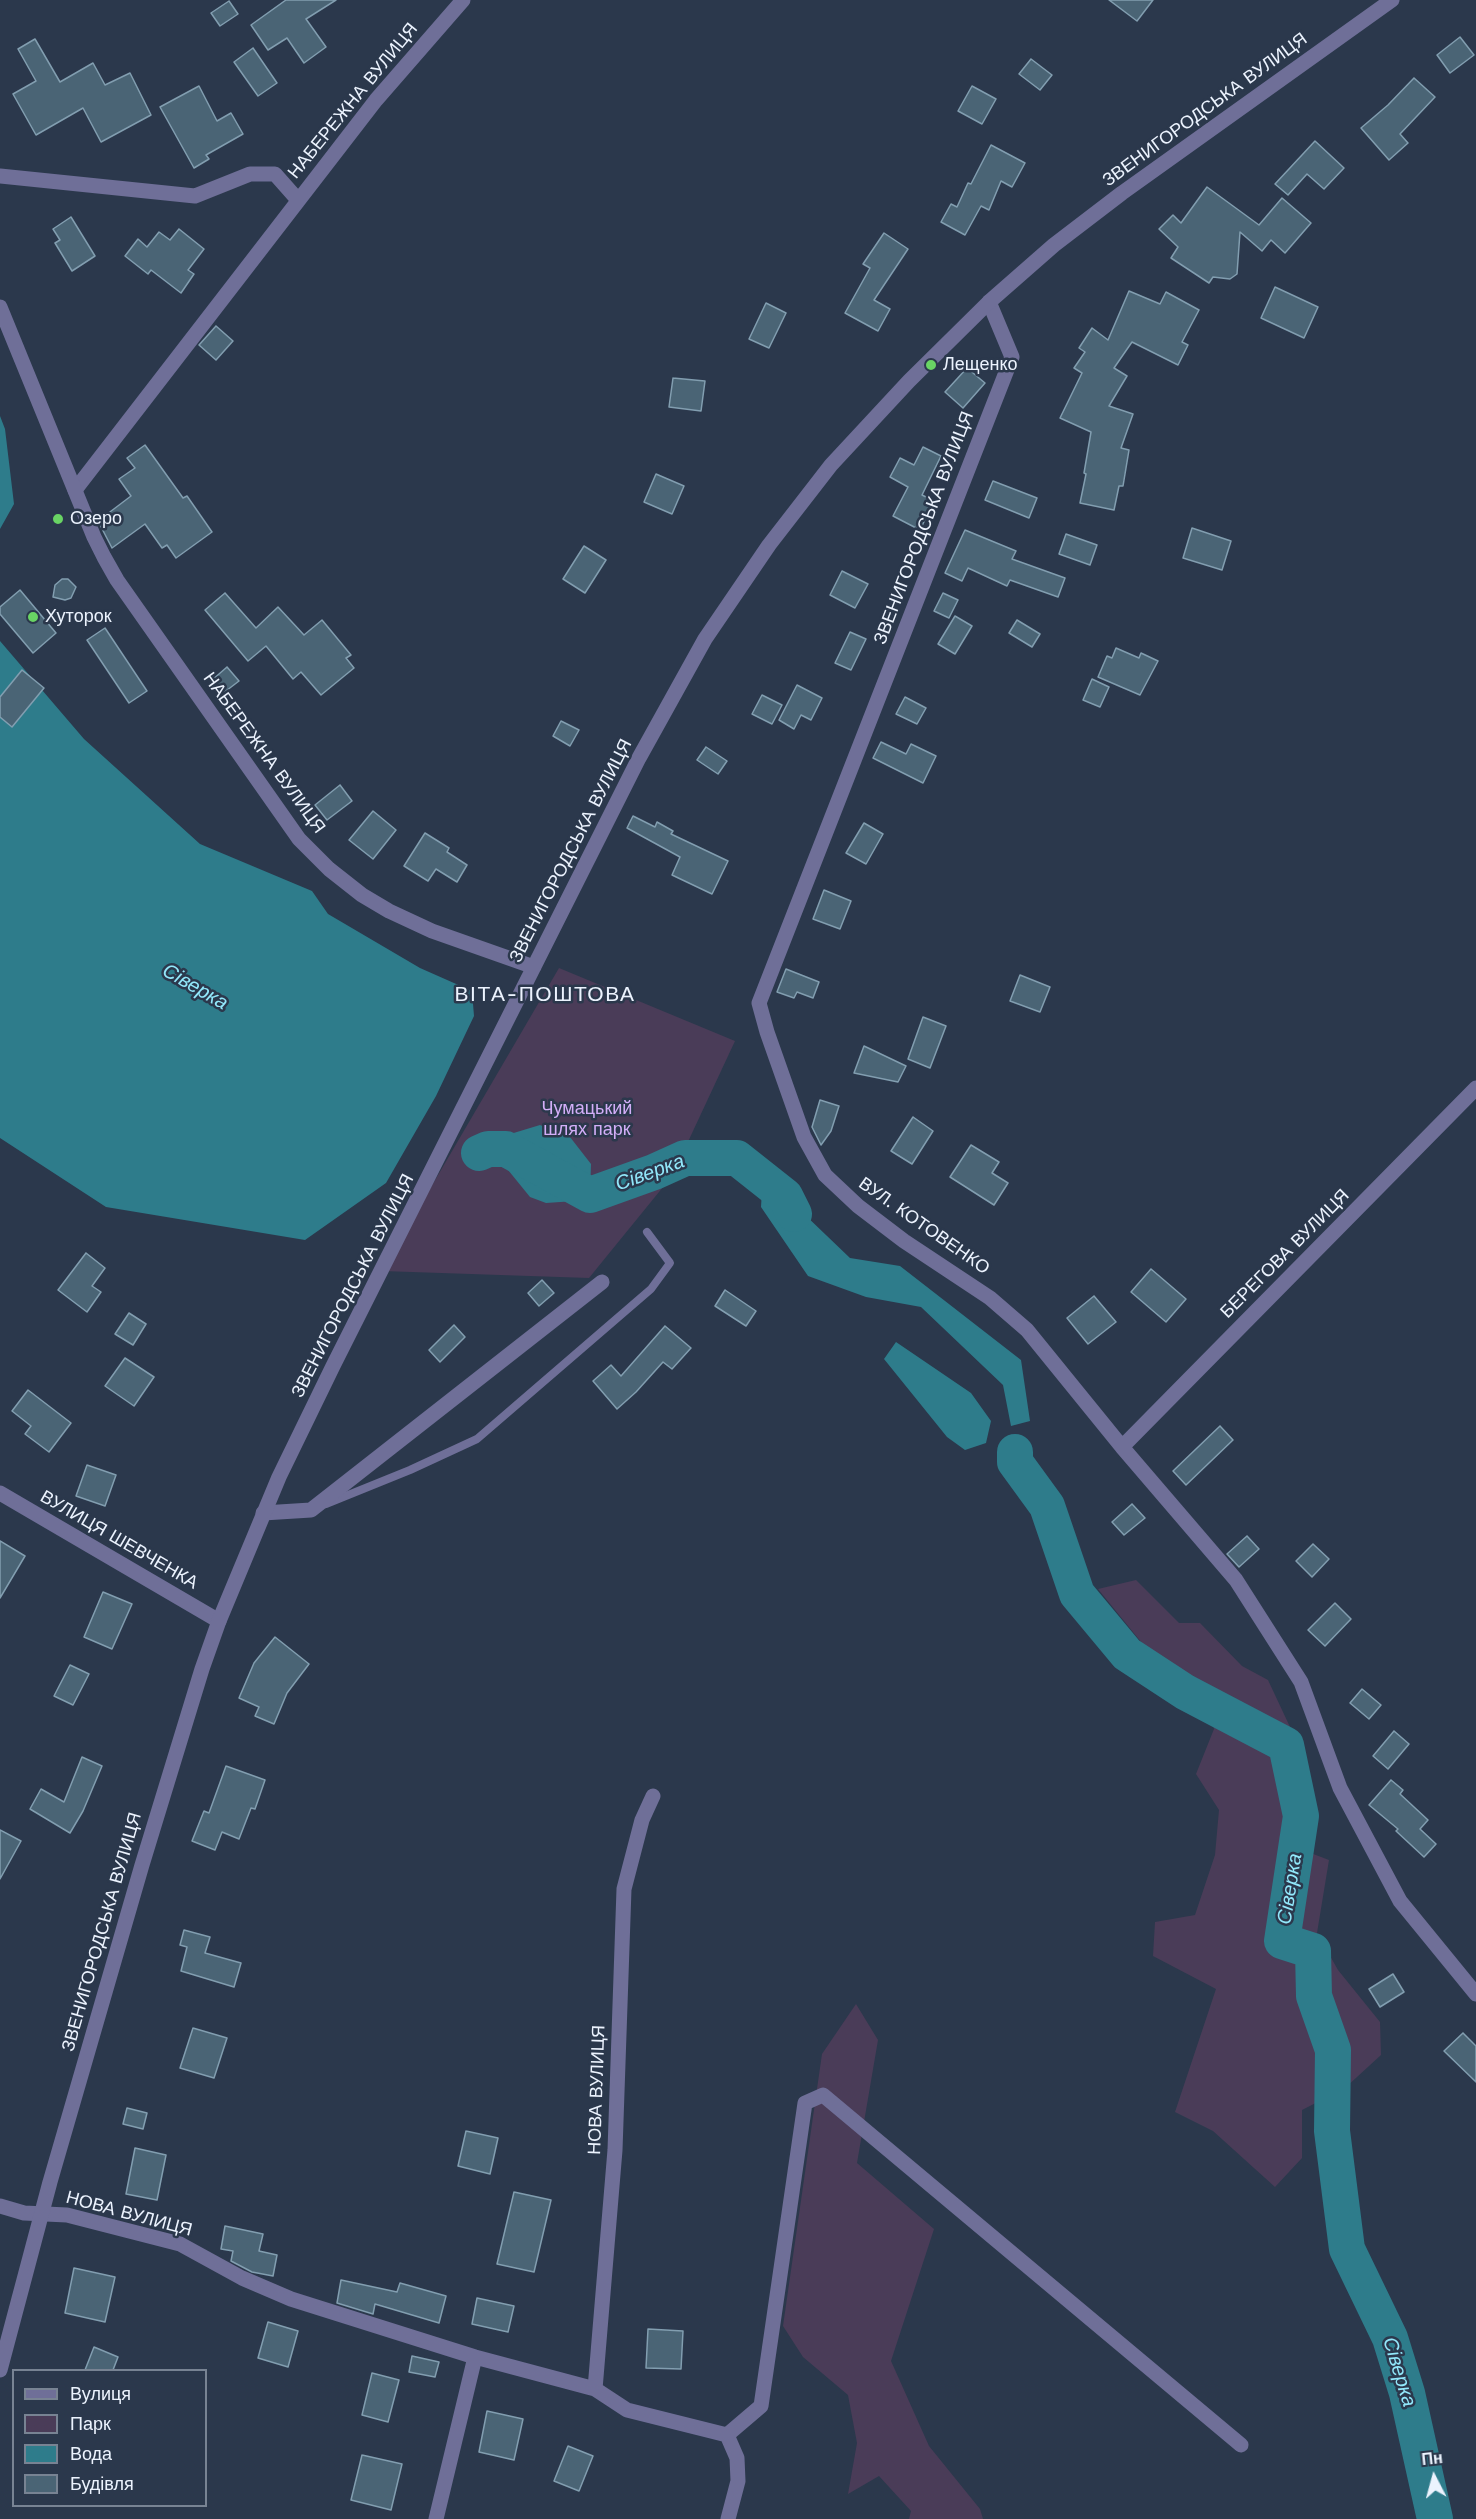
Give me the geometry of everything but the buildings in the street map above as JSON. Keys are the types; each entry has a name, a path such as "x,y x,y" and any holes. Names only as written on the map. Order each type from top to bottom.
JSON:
{"street":[{"name":"НАБЕРЕЖНА ВУЛИЦЯ","path":"75,490 376,100 463,0"},
{"name":"ЗВЕНИГОРОДСЬКА ВУЛИЦЯ","path":"0,2370 151,1833 219,1621 263,1513 333,1366 644,748 705,639 786,521 831,465 909,381 989,302 1054,245 1112,201 1392,0"},
{"name":"НАБЕРЕЖНА ВУЛИЦЯ","path":"0,176 195,196 250,174 275,174 298,200"},
{"name":"ЗВЕНИГОРОДСЬКА ВУЛИЦЯ","path":"759,1003 1011,357 989,302"},
{"name":"НАБЕРЕЖНА ВУЛИЦЯ","path":"0,307 94,537 117,580 298,839 329,868 388,911 432,931 534,967"},
{"name":"ВУЛ. КОТОВЕНКО","path":"759,1003 800,1127 825,1174 858,1206 1011,1315 1039,1343 1122,1447 1226,1567 1301,1682 1340,1788 1400,1901 1476,1994"},
{"name":"БЕРЕГОВА ВУЛИЦЯ","path":"1122,1447 1476,1088"},
{"path":"263,1513 310,1510 602,1282"},
{"name":"ВУЛИЦЯ ШЕВЧЕНКА","path":"0,1493 219,1621"},
{"name":"НОВА ВУЛИЦЯ","path":"595,2389 615,2150 624,1889 642,1820 653,1796"},
{"path":"728,2519 738,2481 737,2458 727,2435 761,2406 805,2103 824,2096 1241,2445"},
{"name":"НОВА ВУЛИЦЯ","path":"0,2206 24,2213 67,2215 180,2244 242,2278 291,2299 475,2357 595,2389 627,2410 727,2435"},
{"path":"436,2519 475,2357"}],"lane":[{"path":"310,1510 410,1470 477,1439 651,1289 670,1263 647,1232"}],"green space":[{"name":"Чумацький шлях парк","path":"559,968 735,1041 672,1176 589,1278 382,1271"},
{"path":"1136,1580 1179,1623 1200,1623 1242,1666 1268,1680 1290,1727 1310,1794 1308,1852 1329,1860 1317,1933 1338,1970 1380,2022 1381,2055 1345,2088 1302,2110 1302,2158 1275,2187 1213,2131 1175,2112 1216,1989 1153,1956 1155,1922 1195,1915 1215,1855 1219,1810 1196,1774 1214,1729 1203,1683 1146,1648 1098,1589"},
{"path":"856,2004 878,2040 857,2163 934,2229 891,2361 929,2446 980,2509 983,2519 909,2519 911,2511 879,2476 848,2494 857,2443 848,2395 803,2357 783,2326 822,2054"}],"water":[{"path":"0,416 5,429 14,504 0,529"},
{"path":"0,641 84,739 200,844 312,891 328,914 420,968 472,991 474,1016 436,1096 386,1183 305,1240 106,1207 0,1138"},
{"path":"540,1125 570,1137 591,1164 590,1195 575,1201 546,1203 530,1197 504,1165 507,1135"},
{"path":"775,1167 804,1199 802,1212 850,1258 900,1266 1021,1360 1030,1421 1011,1426 1003,1385 921,1307 866,1297 808,1276 761,1207 763,1174"},
{"path":"896,1342 971,1393 991,1421 986,1443 965,1450 947,1437 884,1359"}],"waterway":[{"name":"Сіверка","path":"479,1153 488,1149 506,1149 590,1195 685,1158 737,1158 785,1196 794,1214"},
{"name":"Сіверка","path":"1015,1452 1015,1462 1047,1506 1077,1594 1127,1654 1185,1692 1286,1745 1301,1816 1282,1941 1313,1951 1314,1996 1333,2050 1332,2131 1347,2249 1390,2338 1407,2393 1435,2519"}],"place":[{"name":"Лещенко","path":"931,365"},
{"name":"Озеро","path":"58,519"},
{"name":"Хуторок","path":"33,617"}],"district":[{"name":"ВІТА-ПОШТОВА","path":"545,995"}]}
